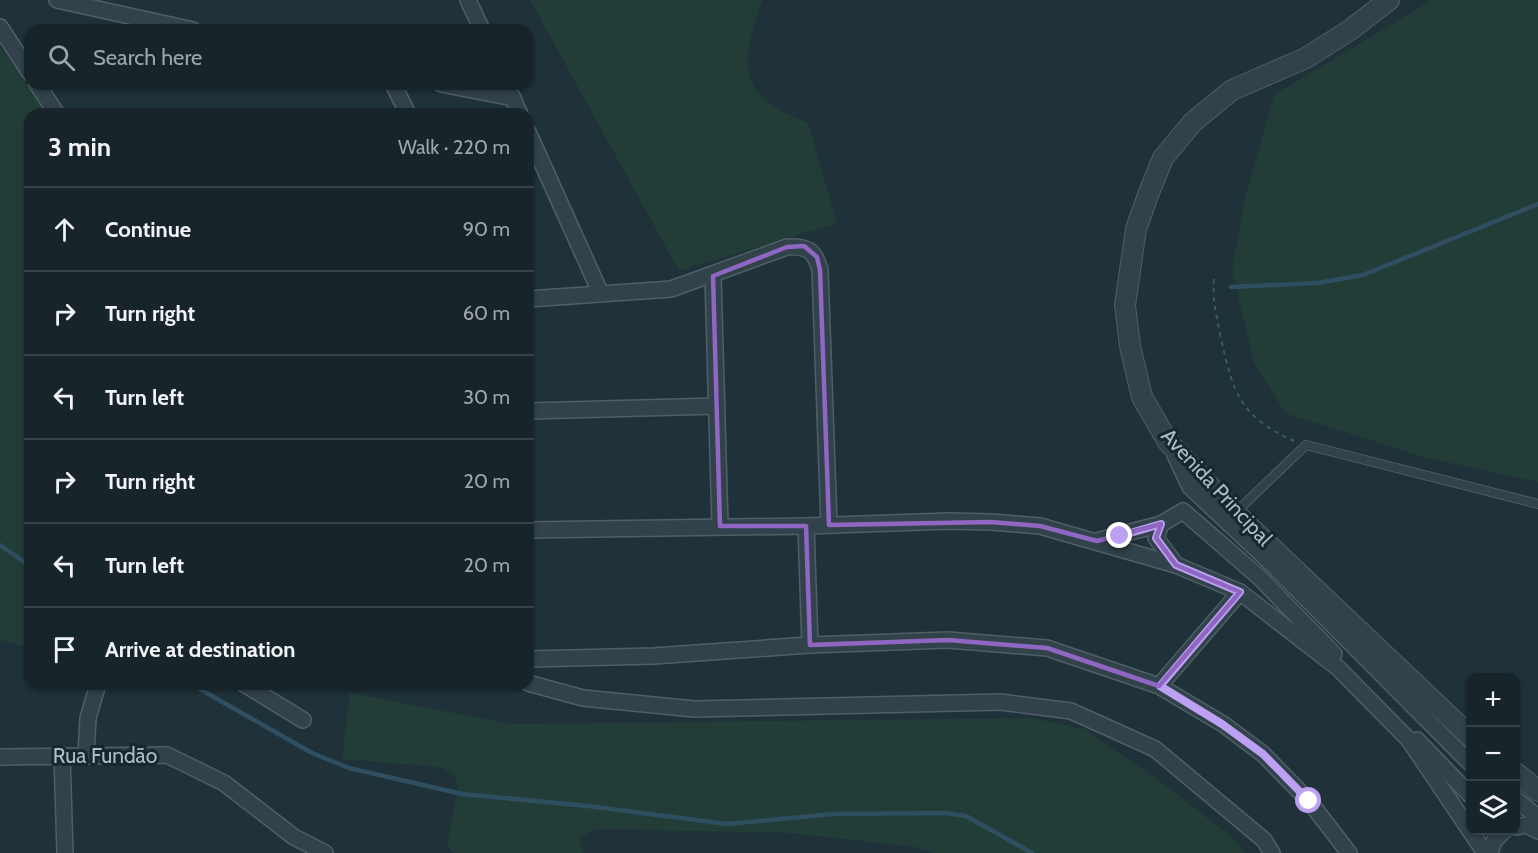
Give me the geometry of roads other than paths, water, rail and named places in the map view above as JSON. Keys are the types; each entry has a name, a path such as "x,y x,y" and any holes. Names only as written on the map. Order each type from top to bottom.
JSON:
{"street":[{"path":"57,0 166,24"},
{"path":"468,0 479,24"},
{"name":"Avenida Principal","path":"1389,0 1350,30 1306,58 1232,90 1193,122 1162,158 1136,230 1125,305 1130,346 1142,397 1168,442 1353,633 1466,733"},
{"path":"0,27 24,64"},
{"path":"41,90 53,108"},
{"path":"396,90 405,108"},
{"path":"472,90 513,98"},
{"path":"509,90 517,108"},
{"path":"534,145 601,294"},
{"path":"534,299 671,289 787,247 804,246 817,257 820,270 829,525"},
{"path":"712,276 720,526"},
{"path":"534,411 717,406"},
{"path":"1168,442 1190,487 1271,563 1353,633 1466,759"},
{"path":"1096,540 1161,524 1183,511 1259,577 1466,791"},
{"path":"534,530 990,522 1040,526 1096,540 1176,565 1240,592 1338,668 1409,740 1493,842"},
{"path":"1161,524 1156,538 1176,565"},
{"path":"806,526 810,645"},
{"path":"1259,577 1271,563"},
{"path":"1160,686 1240,592"},
{"path":"534,659 654,656 810,645 948,640 1047,648 1160,686 1222,724 1263,754 1309,801 1349,853"},
{"path":"534,685 583,698 694,709 1000,702 1071,711 1155,749 1264,840 1272,853"},
{"path":"86,756 88,718 96,690"},
{"path":"254,690 303,720"},
{"path":"62,755 65,853"},
{"name":"Rua Fundão","path":"0,757 167,755 224,783 294,837 325,853"},
{"path":"1520,777 1538,791"},
{"path":"1520,810 1527,824"}],"lane":[{"path":"1235,513 1306,445 1538,504"}],"waterway":[{"path":"1231,287 1318,283 1363,275 1538,204"},
{"path":"0,545 24,562"},
{"path":"202,690 312,753 349,768 462,794 588,806 727,824 833,814 945,813 966,816 1032,853"}]}
